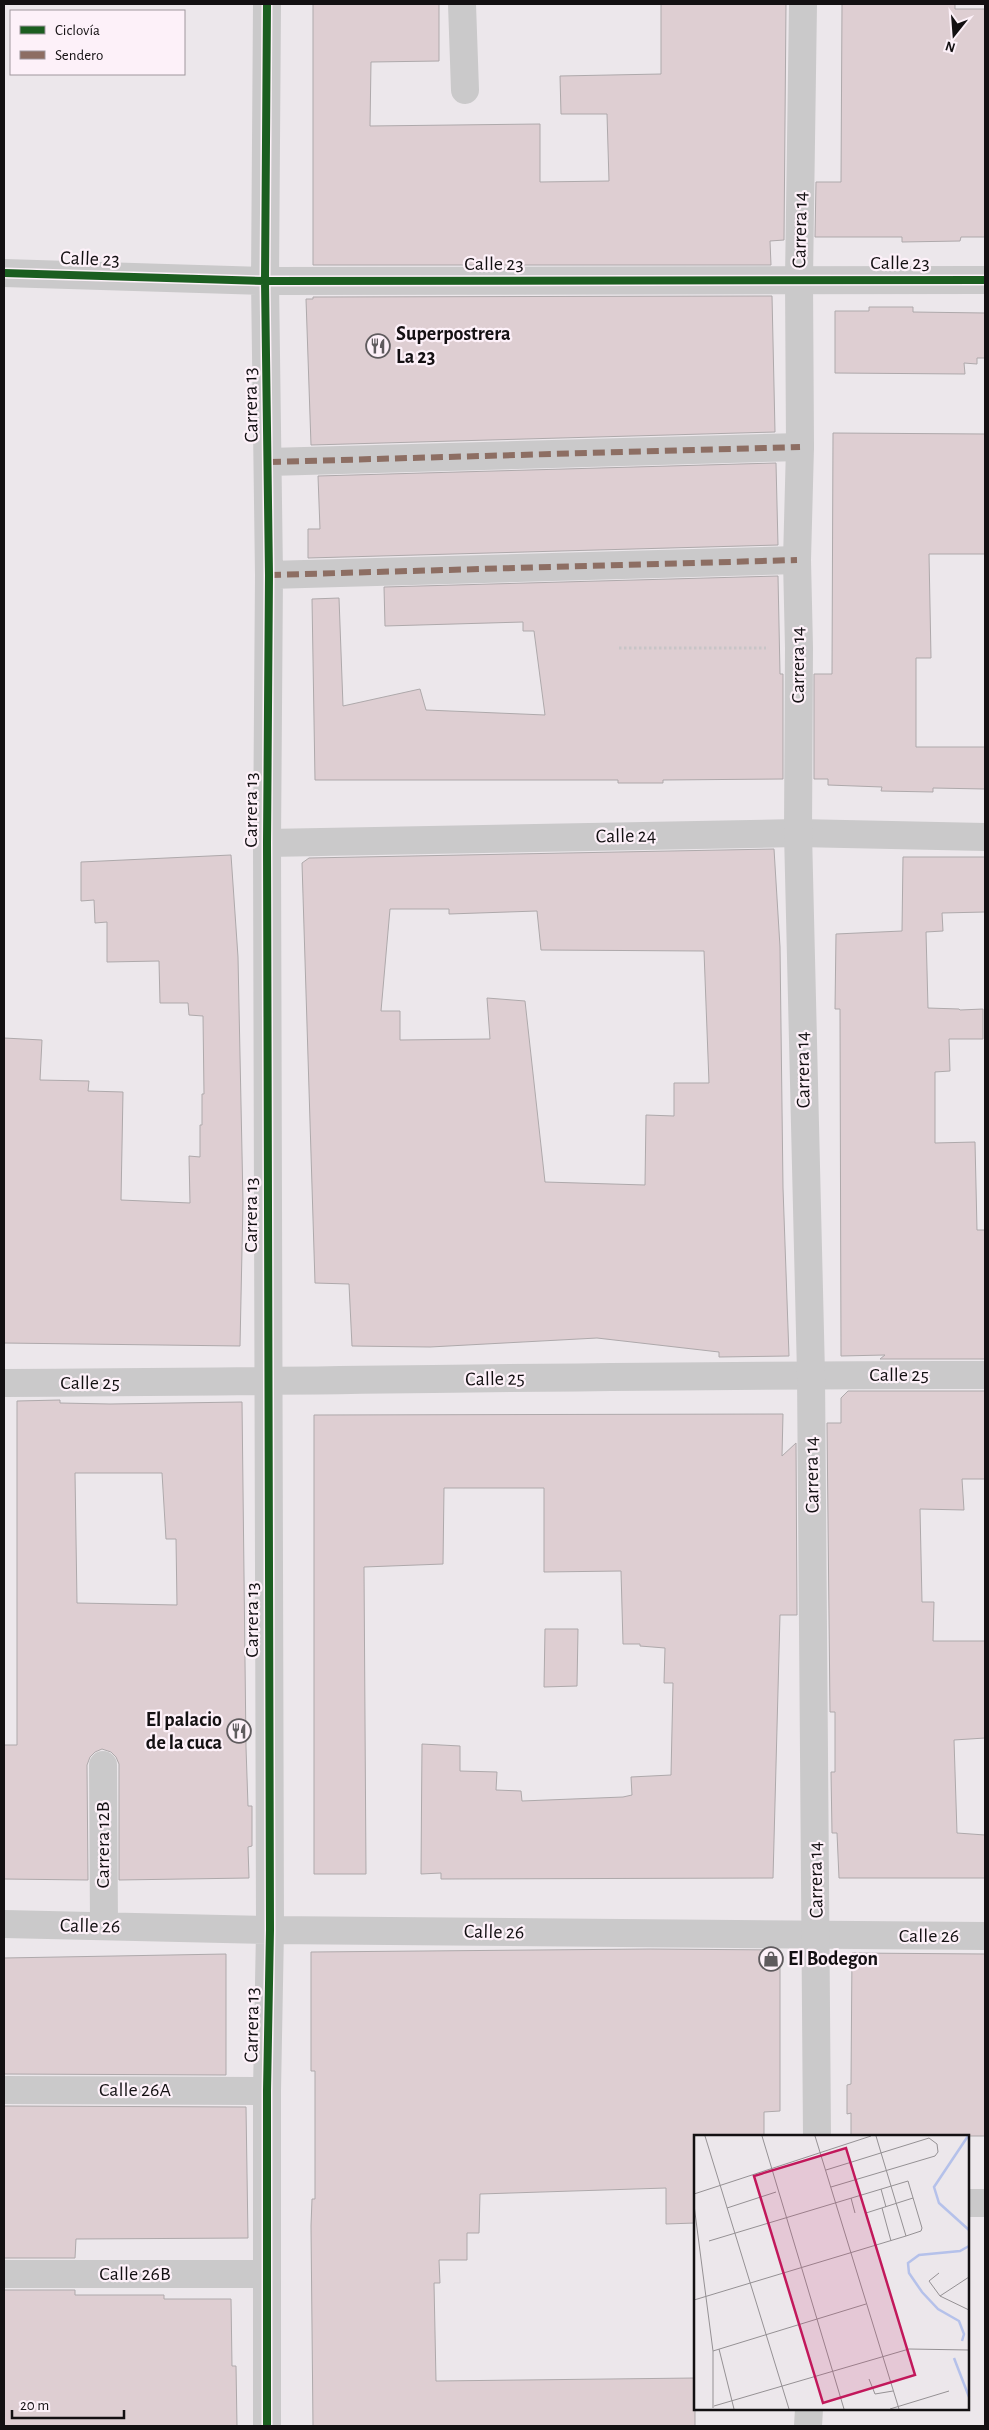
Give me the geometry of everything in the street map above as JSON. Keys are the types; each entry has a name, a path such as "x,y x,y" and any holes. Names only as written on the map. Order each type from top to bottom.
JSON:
{"street":[{"name":"Carrera 13","path":"267,4 265,281 269,462 267,1382 270,1930 267,2091 267,2426"},
{"path":"462,4 466,90"},
{"name":"Carrera 14","path":"803,4 799,279 800,447 797,560 799,648 798,832 811,1374 817,1935 817,2135"},
{"name":"Calle 23","path":"4,273 265,281 985,280"},
{"path":"269,462 800,447"},
{"path":"269,574 797,560"},
{"name":"Calle 24","path":"267,843 798,832 985,837"},
{"name":"Calle 25","path":"4,1383 267,1382 811,1374 985,1375"},
{"name":"Carrera 12B","path":"103,1765 104,1926"},
{"name":"Calle 26","path":"4,1924 270,1930 985,1936"},
{"name":"Calle 26A","path":"4,2090 267,2091"},
{"path":"969,2203 985,2203"},
{"name":"Calle 26B","path":"4,2274 267,2274"},
{"path":"808,2426 809,2410"}],"path":[{"path":"619,648 799,648"}],"building":[{"path":"313,4 439,4 439,61 371,62 370,126 540,124 540,182 609,181 607,114 561,114 560,76 661,74 661,4 786,4 784,240 770,241 771,265 313,265"},
{"path":"842,4 955,4 955,9 985,9 985,237 961,237 960,241 902,242 902,237 815,237 816,182 841,182"},
{"path":"772,296 775,432 311,445 306,299 313,299 313,297"},
{"path":"869,307 913,307 913,312 985,313 985,358 977,358 977,364 964,363 965,374 835,373 835,311 869,311"},
{"path":"833,433 985,434 985,554 929,554 931,658 916,658 916,747 985,747 985,789 933,788 933,792 881,791 882,787 828,785 828,779 814,779 814,674 832,674"},
{"path":"776,463 778,545 308,558 308,529 320,529 318,476"},
{"path":"778,576 780,674 783,674 783,779 663,780 663,783 618,783 618,780 315,780 312,599 339,598 343,706 420,689 426,710 545,715 534,631 523,631 523,622 385,626 384,587"},
{"path":"774,849 780,947 783,1188 789,1356 719,1357 719,1352 597,1338 430,1347 352,1346 349,1284 315,1283 302,863 309,858","holes":["390,909 449,909 449,914 537,911 541,950 704,951 709,1083 674,1083 674,1116 646,1115 645,1185 545,1182 525,1001 487,998 490,1039 400,1040 400,1011 381,1011"]},
{"path":"231,855 238,957 243,1202 240,1346 4,1343 4,1038 42,1040 40,1080 89,1081 88,1091 123,1092 121,1200 190,1203 189,1156 200,1157 200,1125 202,1125 202,1094 204,1094 203,1016 189,1015 188,1003 160,1003 159,961 107,962 107,922 95,923 94,900 81,901 81,862"},
{"path":"903,857 985,857 985,912 942,913 943,931 926,932 928,1008 983,1009 983,1039 949,1039 950,1071 935,1072 935,1143 975,1142 977,1230 985,1230 985,1359 880,1359 885,1355 841,1356 840,1009 835,1009 836,934 902,931"},
{"path":"848,1391 985,1391 985,1479 962,1479 964,1510 920,1509 922,1602 934,1602 933,1641 985,1641 985,1738 954,1740 957,1833 985,1835 985,1878 839,1878 837,1833 832,1833 831,1772 835,1772 835,1712 830,1712 827,1423 841,1423 841,1398"},
{"path":"60,1400 60,1403 110,1404 242,1402 246,1747 248,1806 252,1806 252,1846 248,1847 249,1878 119,1880 119,1764 111,1752 102,1749 90,1757 87,1765 88,1880 4,1879 4,1745 17,1745 17,1401","holes":["75,1473 162,1473 166,1539 176,1539 177,1605 77,1603"]},
{"path":"783,1414 782,1456 796,1443 797,1615 780,1615 773,1878 441,1879 441,1873 421,1874 422,1744 460,1746 460,1771 497,1772 496,1790 521,1791 522,1801 623,1797 632,1795 631,1777 671,1775 673,1683 664,1683 665,1648 640,1646 640,1644 623,1644 621,1571 544,1572 544,1488 444,1488 443,1564 364,1567 366,1874 314,1874 314,1415"},
{"path":"545,1629 578,1629 577,1686 544,1687"},
{"path":"650,1949 780,1950 780,2111 764,2112 764,2135 694,2135 694,2223 666,2224 666,2188 480,2194 479,2233 467,2233 467,2260 439,2260 440,2283 434,2283 436,2381 694,2378 695,2426 313,2426 311,2226 312,2199 315,2199 315,2071 311,2071 311,1952"},
{"path":"852,1953 985,1954 985,2136 851,2135 851,2113 847,2114 847,2085 851,2084"},
{"path":"226,1954 226,2075 4,2074 4,1958"},
{"path":"4,2106 246,2107 248,2238 76,2239 75,2258 4,2258"},
{"path":"4,2290 75,2290 75,2295 164,2295 164,2299 231,2299 232,2366 236,2366 237,2426 4,2426"}],"marked path":[{"path":"269,462 800,447"},
{"path":"269,575 797,560"}],"cycle path":[{"path":"267,4 265,281 269,575 267,843 270,1930 267,2091 267,2426"},
{"path":"4,273 265,281 985,280"}],"place":[{"name":"Superpostrera La 23","path":"378,346"},
{"name":"El palacio de la cuca","path":"239,1731"},
{"name":"El Bodegon","path":"771,1959"}]}
